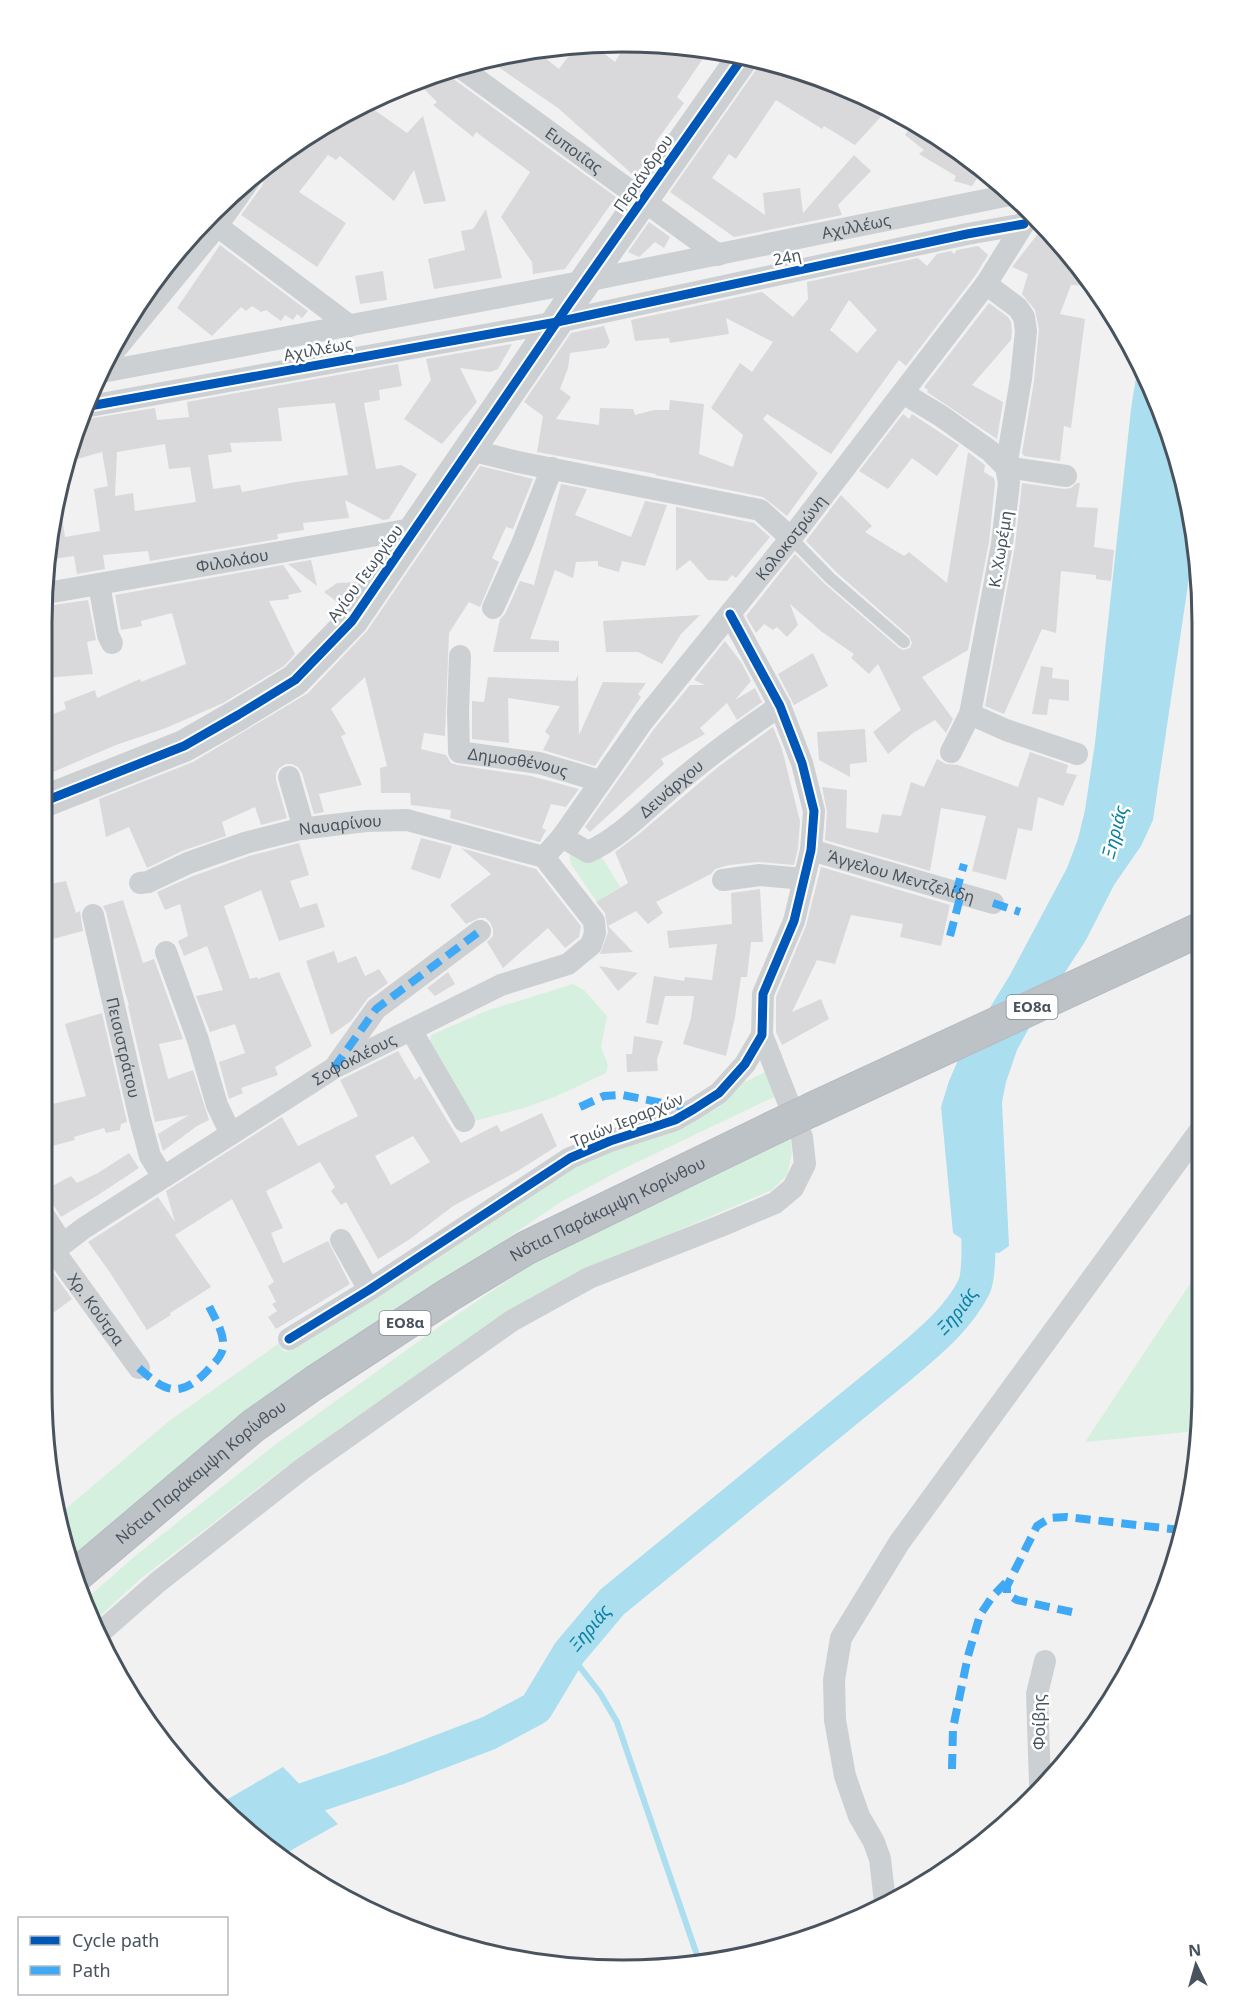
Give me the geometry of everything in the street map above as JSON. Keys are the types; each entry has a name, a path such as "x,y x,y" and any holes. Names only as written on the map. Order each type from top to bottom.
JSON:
{"highway":[{"name":"Νότια Παράκαμψη Κορίνθου","path":"82,1570 253,1426 447,1296 526,1248 775,1126 1192,933"}],"street":[{"name":"Περιάνδρου","path":"562,314 738,64"},
{"name":"Ευποιΐας","path":"469,74 718,255"},
{"name":"Αχιλλέως","path":"111,370 586,281 1000,197"},
{"name":"24η","path":"562,314 1027,221"},
{"name":"Κολοκοτρώνη","path":"544,857 562,837 643,721 791,538 986,284 1029,223"},
{"path":"214,224 350,326"},
{"path":"144,312 198,243"},
{"name":"Κ. Χωρέμη","path":"951,752 970,714 1002,544 1010,483 1006,467 1021,379 1026,331 1024,317 1018,308 986,284"},
{"name":"Αχιλλέως","path":"96,405 562,314"},
{"name":"Αγίου Γεωργίου","path":"52,798 184,746 295,680 352,621 562,314"},
{"path":"903,393 990,451 1006,467 1066,476"},
{"path":"470,450 760,510 791,538"},
{"path":"493,608 526,535 552,468"},
{"name":"Φιλολάου","path":"54,592 417,528"},
{"path":"99,584 108,635 112,643"},
{"name":"Τριών Ιεραρχών","path":"289,1339 369,1290 570,1158 610,1141 675,1120 719,1093 745,1064 762,1035 764,994 794,921 811,850 814,812 802,763 780,706 730,614"},
{"name":"Δημοσθένους","path":"460,656 457,732 459,752 539,764 600,781"},
{"name":"Δεινάρχου","path":"562,837 588,852 606,844 670,788 733,738 780,706"},
{"path":"970,714 1006,730 1077,754"},
{"path":"289,777 304,829"},
{"name":"Ναυαρίνου","path":"140,883 223,850 304,829 334,824 407,820 544,857"},
{"name":"Άγγελου Μεντζελίδη","path":"811,850 993,903"},
{"name":"Σοφοκλέους","path":"53,1251 334,1068 501,985 568,964 591,945 595,933 594,921 544,857"},
{"path":"723,880 760,875 804,879"},
{"name":"Πεισιστράτου","path":"93,915 140,1119 150,1156 163,1178"},
{"path":"334,1068 376,1010 480,931"},
{"path":"166,952 198,1041 217,1106 231,1134"},
{"path":"411,1030 464,1121"},
{"path":"105,1629 158,1582 302,1468 513,1320 589,1278 775,1203 793,1188 805,1164 802,1137 762,1035"},
{"path":"884,1896 880,1859 874,1842 859,1816 845,1776 837,1731 834,1680 841,1638 899,1542 1192,1141"},
{"path":"341,1240 369,1290"},
{"name":"Χρ. Κούτρα","path":"53,1251 139,1368"},
{"name":"Φοίβης","path":"1040,1777 1037,1694 1045,1661"}],"lane":[{"path":"791,538 830,578 904,642"}],"green space":[{"path":"569,852 602,857 620,887 597,902 571,864"},
{"path":"573,984 584,990 607,1016 601,1047 608,1065 606,1073 555,1097 474,1121 429,1044 431,1035 486,1011"},
{"path":"767,1071 776,1096 621,1170 561,1202 392,1316 78,1558 65,1510 169,1421 278,1344 285,1352 559,1173"},
{"path":"790,1131 792,1153 787,1175 772,1190 631,1251 442,1357 286,1467 139,1580 99,1617 91,1595 135,1556 276,1444 430,1333 554,1249"},
{"path":"1192,1281 1190,1432 1085,1442"}],"water":[{"path":"1136,377 1161,439 1172,475 1181,511 1189,576 1153,820 1141,846 1114,885 1086,940 1017,1050 1002,1102 1009,1246 999,1253 978,1250 953,1233 941,1107 959,1058 1010,975 1067,868 1078,839 1085,810 1095,743"},
{"path":"283,1767 338,1824 288,1852 226,1800"}],"building":[{"path":"622,52 703,58 677,97 684,103 655,143 658,145 637,173 634,171 632,174 558,108 497,66 545,58 559,69 569,55 603,53 615,62"},
{"path":"757,69 805,83 882,115 855,145 824,126 822,129 776,100 736,159 729,154 712,178 765,215 763,193 800,188 803,213 854,155 871,171 838,205 842,215 734,237 670,192"},
{"path":"453,79 616,197 565,269 533,274 532,262 501,217 530,172 476,132 473,137 433,105 437,102 424,89"},
{"path":"374,109 407,133 423,116 446,201 424,204 414,170 394,201 340,156 336,160 328,155 299,192 346,223 317,267 241,215 264,180 306,148"},
{"path":"908,130 969,170 978,177 972,186 954,181 956,176 919,154 924,150 905,135"},
{"path":"486,209 502,278 434,289 428,259 465,250 461,231 473,229"},
{"path":"649,222 670,237 664,248 655,242 639,257 628,252"},
{"path":"1038,234 1081,285 1071,285 1060,314 1085,319 1071,428 1064,426 1060,461 1024,456 1022,453 1034,381 1039,329 1035,310 1022,294 1028,274 1012,267"},
{"path":"220,245 308,311 302,318 297,314 293,320 285,315 281,321 266,310 261,312 252,306 246,311 241,307 212,336 177,308"},
{"path":"978,246 988,255 975,276 906,366 899,360 831,454 767,414 763,419 818,473 787,516 763,497 537,452 543,416 524,402 571,333 604,326 610,342 606,348 570,353 568,368 560,389 571,397 556,419 599,425 600,408 633,409 635,415 654,410 669,410 670,400 704,404 699,454 733,467 743,435 711,408 740,363 752,372 773,342 726,318 729,334 670,343 669,338 635,341 631,320 762,292 793,317 808,299 807,282 918,258 927,266 937,254 951,251 954,254 957,250","holes":["849,300 877,330 857,353 830,330"]},
{"path":"383,271 387,300 360,304 355,276"},
{"path":"989,303 1008,317 1011,322 1011,340 972,385 1003,402 997,439 927,392 928,390 924,387"},
{"path":"512,344 498,369 490,372 460,368 477,402 442,444 404,419 431,380 426,359"},
{"path":"398,364 402,386 379,390 380,400 364,403 376,469 401,465 417,474 389,519 383,520 345,500 349,518 303,523 304,530 277,534 278,539 150,561 148,551 103,555 105,569 77,574 74,556 56,559 62,518 65,537 100,531 94,489 108,486 102,452 77,459 91,418 155,408 157,420 189,417 187,402","holes":["335,403 348,475 242,492 240,485 213,489 208,455 232,452 230,443 282,441 278,408","165,444 169,469 190,467 196,502 135,511 133,493 115,496 117,452"]},
{"path":"903,414 909,419 912,414 959,445 937,476 912,458 888,489 859,471"},
{"path":"968,452 985,465 984,472 994,478 995,483 989,542 968,650 922,677 953,719 946,733 935,720 913,733 888,754 873,732 901,710 878,664 869,674 851,658 854,654 822,632 790,604 798,625 787,637 777,627 773,630 764,624 756,633 746,616 795,554 825,584 899,648 903,650 910,648 912,643 909,636 836,572 806,541 841,495 872,526 865,532 904,556 909,552 947,583"},
{"path":"480,466 533,479 513,529 506,527 492,558 499,562 480,607 469,602 449,633 445,736 424,733 421,749 446,755 451,763 457,765 531,776 579,789 566,807 551,804 542,828 546,830 540,842 450,818 451,810 411,805 410,793 381,793 380,768 387,766 365,677 331,709 346,734 341,736 362,785 319,794 324,812 314,814 302,773 298,767 286,764 279,768 276,780 287,818 261,825 255,807 222,822 226,836 182,851 147,868 129,827 106,837 99,799 193,762 308,693 367,631"},
{"path":"1022,483 1065,489 1080,483 1076,507 1098,508 1094,547 1114,550 1111,581 1096,579 1096,575 1061,571 1056,633 1042,629 1004,714 985,706 1015,546"},
{"path":"561,484 587,489 575,515 631,537 645,501 667,505 645,566 622,561 619,572 598,566 598,561 576,562 573,578 555,570 530,639 559,641 559,652 493,652 500,619 505,614 520,581 534,585"},
{"path":"676,507 754,523 770,537 736,578 732,575 727,581 708,580 690,560 676,571"},
{"path":"311,560 317,586 288,564"},
{"path":"283,565 302,592 288,595 289,599 269,601 295,654 284,666 223,703 52,772 52,715 66,709 64,702 95,690 97,698 140,679 141,682 186,664 172,613 141,621 142,626 121,630 115,595"},
{"path":"357,582 341,605 324,592 337,583"},
{"path":"88,600 96,640 87,642 93,674 52,677 53,605"},
{"path":"700,615 681,634 662,664 638,652 606,652 603,621"},
{"path":"725,641 741,662 751,681 735,700 755,688 762,702 737,720 727,703 700,728 705,734 661,759 664,764 590,832 585,827 654,729 690,685 705,685 694,680"},
{"path":"813,653 828,686 794,705 778,674"},
{"path":"1041,666 1053,668 1052,678 1069,680 1069,701 1049,699 1047,715 1032,714"},
{"path":"578,675 579,735 603,682 646,683 638,694 641,697 595,766 543,750 550,736 545,732 560,706 508,698 509,743 472,739 472,701 484,702 488,677 575,681"},
{"path":"773,727 782,749 800,821 794,865 758,862 715,869 711,874 656,902 663,913 648,924 636,911 608,926 633,952 600,954 608,932 605,913 596,902 628,883 615,852 718,767"},
{"path":"865,729 867,762 850,764 850,777 819,760 817,732"},
{"path":"1030,752 1068,765 1066,773 1077,775 1063,806 1038,797 1032,831 1018,828 1006,880 972,871 986,816 941,808 930,871 825,840 827,812 822,787 847,790 846,828 878,833 882,814 901,816 911,782 924,787 937,759 1018,787"},
{"path":"421,838 452,846 440,879 411,869"},
{"path":"299,843 309,875 290,881 300,908 317,903 325,927 279,941 261,890 224,906 250,979 257,977 258,979 279,972 312,1046 275,1067 278,1075 241,1088 243,1093 229,1099 219,1062 245,1053 235,1024 210,1032 196,996 223,990 207,946 184,956 178,941 188,936 180,904 165,910 157,892 249,856"},
{"path":"461,848 536,869 581,926 579,937 565,948 548,928 503,968 487,942 493,936 490,922 485,918 479,918 466,924 450,905 491,874"},
{"path":"821,867 950,905 941,946 900,937 903,924 851,915 835,964 817,960 792,1012 821,999 829,1019 782,1045 776,1032 776,997 806,926"},
{"path":"66,881 76,913 80,911 83,931 52,939 52,884"},
{"path":"760,889 763,942 751,942 747,977 741,977 726,1056 683,1044 691,1018 694,996 665,996 658,1025 646,1023 654,976 684,981 685,977 712,980 717,944 669,948 667,931 732,924 731,893"},
{"path":"123,900 143,963 154,959 183,1039 159,1044 168,1079 193,1070 209,1120 163,1151 158,1134 189,1115 155,1122 129,1005 103,906"},
{"path":"334,951 338,963 356,956 365,976 379,969 388,983 368,998 351,1021 331,1035 306,961"},
{"path":"599,966 638,973 618,991"},
{"path":"448,972 455,984 435,996 427,988"},
{"path":"102,1013 127,1122 121,1124 120,1130 106,1133 104,1128 74,1137 75,1140 52,1146 52,1104 86,1096 65,1024"},
{"path":"634,1036 663,1041 657,1059 658,1071 627,1072 626,1054 632,1054"},
{"path":"398,1051 415,1080 420,1076 461,1143 497,1125 501,1132 542,1113 557,1146 516,1172 453,1206 410,1239 378,1259 346,1202 341,1205 331,1191 335,1187 320,1162 266,1191 283,1228 271,1233 283,1263 328,1241 350,1284 276,1329 268,1317 277,1311 272,1304 276,1302 268,1286 274,1282 232,1199 175,1235 211,1287 147,1330 88,1242 158,1197 175,1222 166,1191 282,1117 298,1146 358,1116 340,1080","holes":["413,1136 430,1162 391,1185 375,1156"]},
{"path":"129,1153 139,1168 61,1217 52,1205 52,1186 71,1176 77,1183 98,1173"},
{"path":"52,1271 72,1299 52,1314"}],"waterway":[{"name":"Ξηριάς","path":"254,1825 294,1803 395,1769 489,1733 536,1708 569,1653 612,1602 901,1366 960,1310 974,1287 978,1270 977,1203"},
{"path":"569,1653 600,1693 617,1722 697,1956"}],"marked path":[{"path":"956,893 964,864"},
{"path":"950,936 961,894"},
{"path":"993,903 1020,912"},
{"path":"334,1068 376,1009 480,931"},
{"path":"580,1107 604,1096 622,1095 694,1109"},
{"path":"139,1368 157,1383 173,1389 189,1386 207,1371 223,1348 218,1325 208,1304"},
{"path":"1072,1612 1017,1600 1007,1594 1007,1586 1037,1526 1050,1518 1067,1517 1174,1529"},
{"path":"952,1769 953,1728 968,1656 980,1615 992,1597 1009,1579"}],"cycle path":[{"path":"52,798 184,746 238,715 295,680 352,621 567,307 738,64"},
{"path":"96,405 557,322 967,234 1024,224"},
{"path":"289,1339 369,1290 570,1158 610,1141 675,1120 694,1109 719,1093 745,1064 762,1035 763,994 794,921 811,850 814,811 802,763 780,706 730,614"}]}
